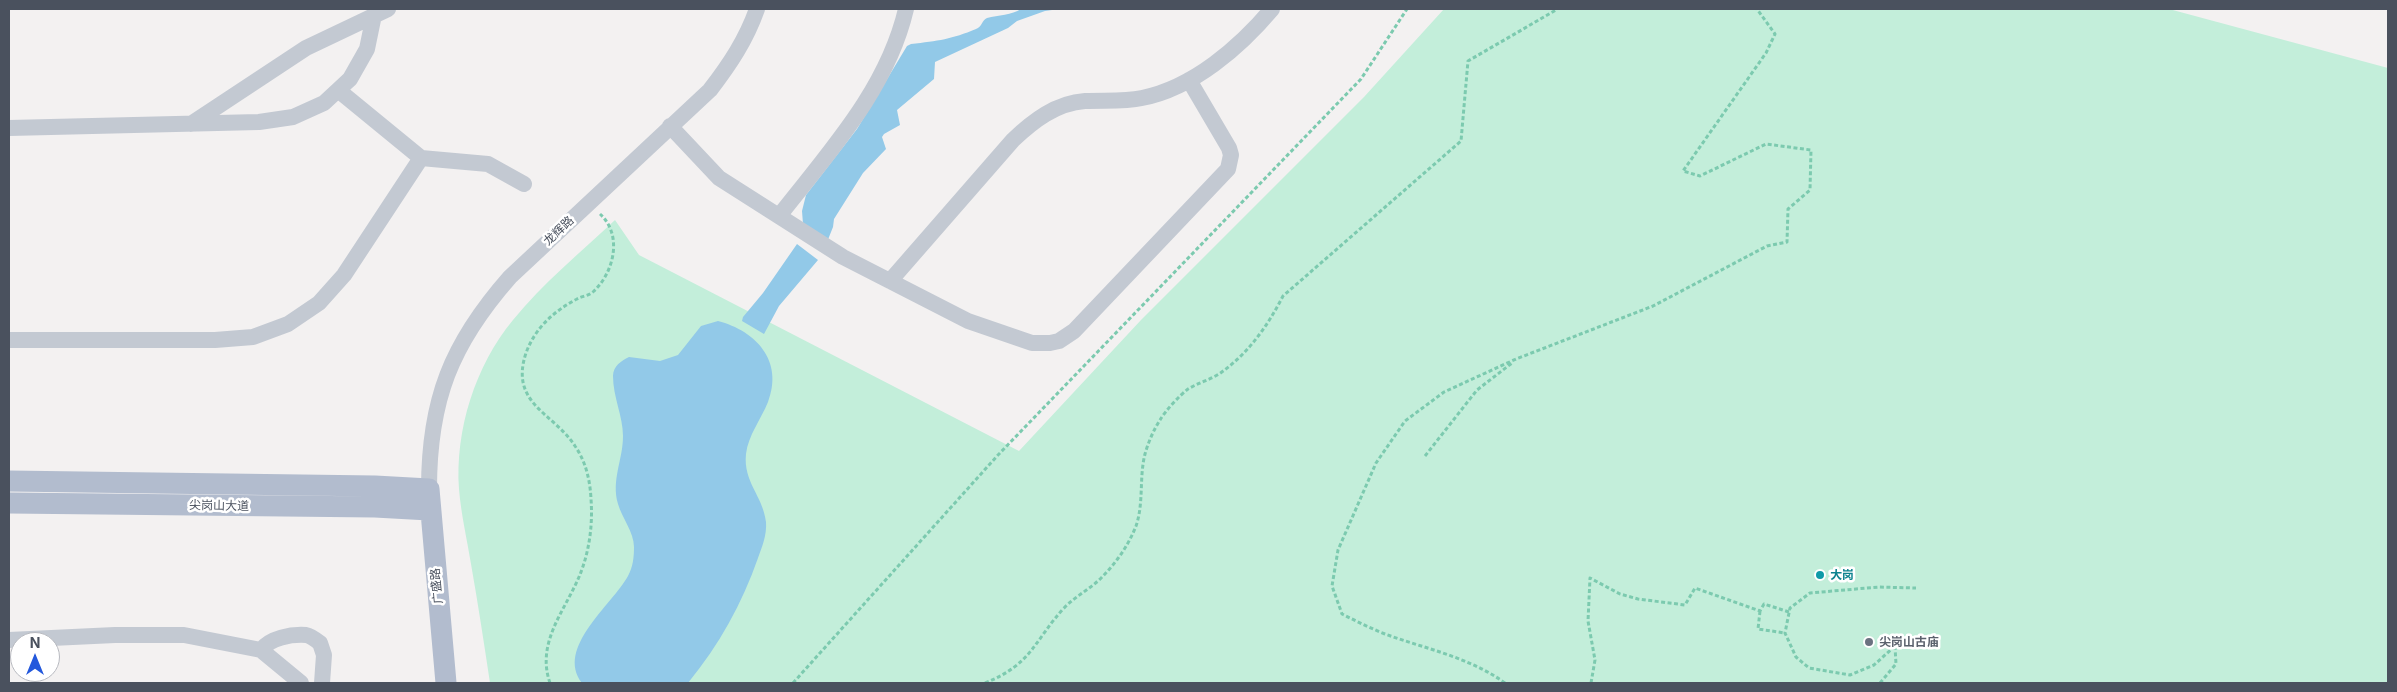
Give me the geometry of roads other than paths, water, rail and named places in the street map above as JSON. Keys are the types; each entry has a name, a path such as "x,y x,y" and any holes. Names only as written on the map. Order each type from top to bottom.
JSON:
{"main road":[{"name":"尖岗山大道","path":"9,481 376,486 429,489"},
{"name":"广盛路","path":"429,489 429,510 446,683"},
{"name":"尖岗山大道","path":"9,503 375,507 429,510"}],"street":[{"name":"龙辉路","path":"429,489 429,456 433,423 441,390 453,359 469,330 488,302 510,277 710,90 731,63 748,33 757,9"},
{"path":"779,216 865,105 894,50 906,9"},
{"path":"890,281 1013,140 1033,122 1065,106 1082,102 1142,98 1174,88 1232,49 1272,9"},
{"path":"9,128 259,122 293,117 324,103 350,79 367,49 381,12"},
{"path":"191,124 306,48 381,12"},
{"path":"670,126 719,178 843,256 968,320 1032,343 1050,343 1067,336 1228,169 1231,155 1229,148 1188,80"},
{"path":"338,90 421,158 488,164 524,184"},
{"path":"9,340 215,340 253,337 288,324 320,303 344,275 421,158"},
{"path":"9,640 114,635 184,635 261,650 301,683"},
{"path":"261,650 266,642 288,636 308,635 320,643 324,655 322,683"}],"water":[{"path":"1021,9 1059,9 1045,11 1017,21 1008,28 935,62 934,79 897,110 900,125 882,137 886,149 863,173 834,219 827,242 803,224 802,211 806,195 857,129 907,46 960,35 978,28 987,18 1009,14"},
{"path":"797,244 818,260 779,306 764,334 742,321 743,317 763,293"},
{"path":"718,321 744,332 755,340 769,361 772,373 772,387 768,402 752,434 746,454 747,473 761,504 766,522 764,541 752,575 729,624 710,654 688,683 582,683 576,670 576,656 580,641 628,576 633,558 632,536 616,495 623,436 613,384 614,369 620,362 629,357 660,361 678,355 701,326"}],"place":[{"name":"大岗","path":"1820,575"},
{"name":"尖岗山古庙","path":"1869,642"}]}
